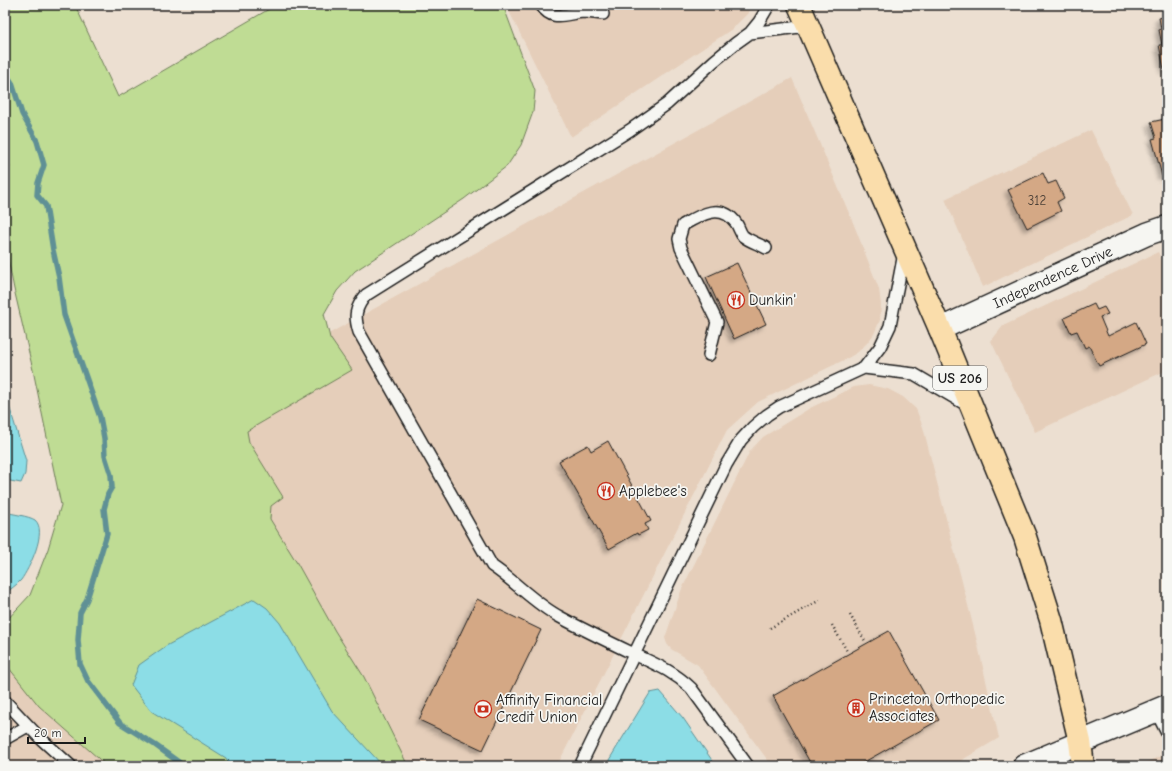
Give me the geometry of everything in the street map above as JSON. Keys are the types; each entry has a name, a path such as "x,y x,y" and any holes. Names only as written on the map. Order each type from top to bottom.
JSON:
{"highway":[{"name":"US 206","path":"799,5 940,330 1004,485 1031,556 1052,620 1080,742 1083,766"}],"street":[{"name":"Independence Drive","path":"940,330 1147,234 1167,227"},
{"path":"1024,766 1162,708"}],"lane":[{"path":"540,5 548,14 556,16 584,12 603,14"},
{"path":"748,766 691,688 680,678 660,665 559,616 492,566 359,332 356,322 356,314 359,304 366,295 630,130 667,104 736,43 750,33 759,22 768,5"},
{"path":"750,33 808,26"},
{"path":"709,355 717,322 682,248 679,239 684,225 707,212 717,211 725,213 736,222 743,236 766,248"},
{"path":"580,766 726,465 741,440 753,427 779,407 864,368 880,347 890,326 904,249"},
{"path":"864,368 914,374 973,409"},
{"path":"5,701 28,726 71,766"},
{"path":"1162,708 1167,733"},
{"path":"5,739 28,726"}],"path":[{"path":"770,628 820,600"},
{"path":"850,615 865,641"},
{"path":"832,625 847,651"}],"shaded area":[{"path":"506,5 750,5 748,13 732,29 571,137"},
{"path":"792,78 854,225 879,289 881,305 880,320 874,334 858,352 848,358 758,402 727,430 557,766 400,766 198,406"},
{"path":"1091,130 1133,215 983,287 945,199"},
{"path":"1158,252 1167,271 1167,370 1035,432 991,341 1003,326"},
{"path":"869,385 888,389 903,397 916,409 923,427 977,641 999,738 952,766 772,766 698,665 671,649 665,638 681,591 750,451 763,437 810,408 854,387"},
{"path":"5,647 124,766 5,766"},
{"path":"1167,753 1167,766 1139,766"}],"green space":[{"path":"5,5 75,5 118,97 276,5 503,5 535,91 533,112 521,145 507,166 464,199 355,271 337,291 324,314 330,338 352,370 247,431 249,442 283,497 271,506 270,519 297,563 335,631 364,677 408,766 107,766 39,706 5,663 5,622 30,595 48,549 61,505 5,244 5,198 10,165 5,165"}],"water":[{"path":"5,393 26,461 25,474 21,483 5,480"},
{"path":"5,512 25,516 35,520 38,525 39,532 36,550 24,575 19,582 5,594"},
{"path":"254,599 267,608 280,623 332,711 383,766 230,766 226,758 151,711 131,685 139,665 166,646"},
{"path":"660,691 683,718 716,766 609,766 609,760 650,693"}],"building":[{"path":"1167,16 1167,73 1166,69 1164,69 1159,45 1162,45 1159,30 1161,29 1159,18"},
{"path":"1167,116 1167,175 1162,176 1152,139 1156,138 1151,122 1165,119 1164,117"},
{"path":"1043,173 1048,184 1056,181 1064,198 1057,202 1061,211 1027,228 1008,190"},
{"name":"Dunkin'","path":"737,263 766,324 734,339 706,277"},
{"path":"1094,304 1097,310 1104,307 1108,314 1100,317 1108,336 1136,322 1146,344 1099,366 1089,346 1085,348 1077,331 1071,333 1064,318"},
{"name":"Applebee's","path":"608,441 651,521 645,524 648,530 638,535 637,533 609,549 559,461 588,445 591,451"},
{"path":"477,599 541,630 483,750 419,720"},
{"name":"Princeton Orthopedic Associates","path":"889,631 939,720 857,766 812,766 773,696"}],"waterway":[{"path":"5,72 12,83 22,114 37,141 44,165 38,183 37,195 46,206 59,277 64,315 100,417 104,438 105,456 111,475 112,487 108,494 104,509 107,534 87,599 80,613 78,640 80,664 88,681 120,723 155,745 184,766"}],"place":[{"name":"Dunkin'","path":"736,300"},
{"name":"Applebee's","path":"606,491"},
{"name":"Princeton Orthopedic Associates","path":"856,708"},
{"name":"Affinity Financial Credit Union","path":"483,709"}]}
